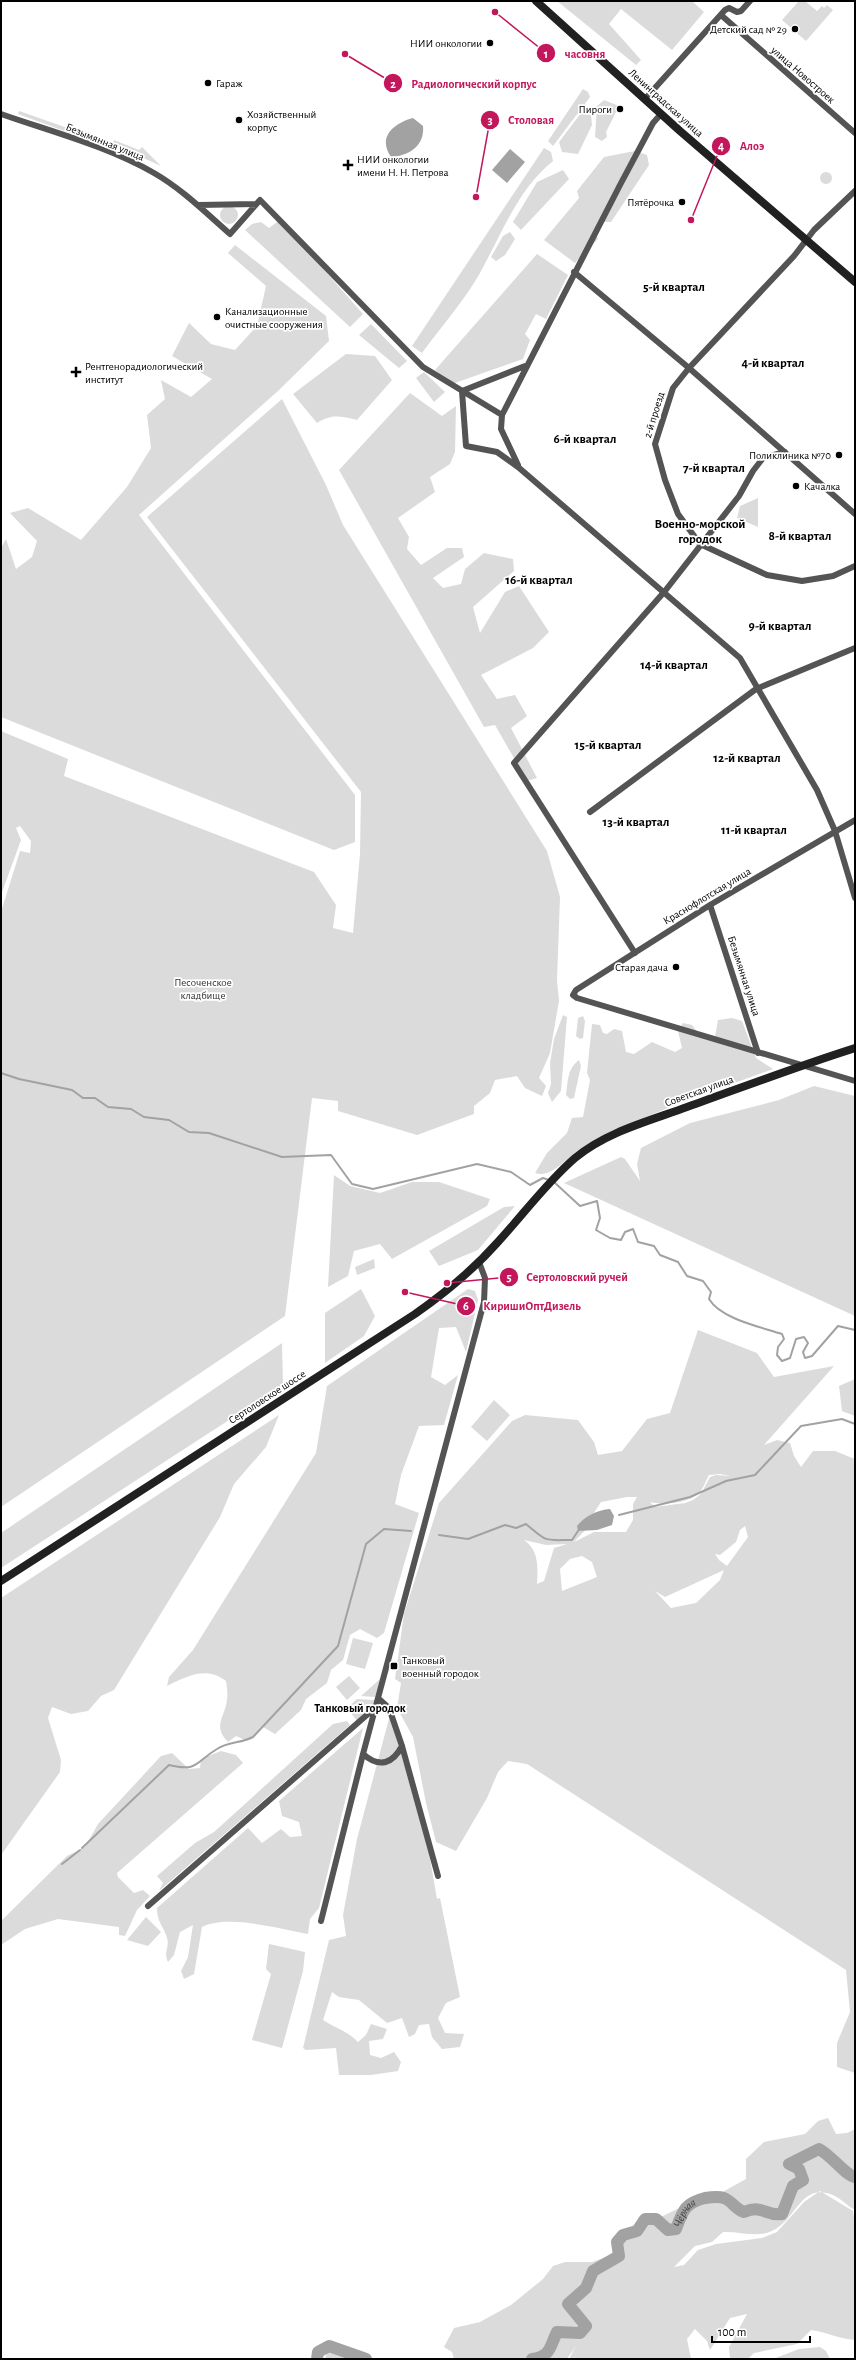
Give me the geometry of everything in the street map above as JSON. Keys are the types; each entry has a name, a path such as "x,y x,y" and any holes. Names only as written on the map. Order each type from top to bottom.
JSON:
{"main road":[{"name":"Ленинградская улица","path":"536,1 661,114 855,282"},
{"name":"Советская улица","path":"541,1194 575,1158 590,1148 628,1128 800,1065 855,1048"},
{"name":"Сертоловское шоссе","path":"1,1581 415,1314 451,1288 479,1262 541,1194"}],"street":[{"path":"644,99 721,15 729,8 737,12 741,11 750,1"},
{"name":"улица Новостроек","path":"721,15 855,133"},
{"name":"Безымянная улица","path":"1,114 127,159 155,174 198,206 230,234 256,204"},
{"path":"518,467 501,429 502,415 525,366 574,272 653,123 661,114"},
{"name":"2-й проезд","path":"855,191 806,240 794,256 689,368 673,388 655,444 665,480 678,514 700,544 767,575 802,581 833,576 855,566"},
{"path":"198,206 256,204 260,200 423,367 502,415"},
{"path":"574,272 689,368 855,514"},
{"path":"462,391 525,366"},
{"path":"462,391 466,446 497,452 518,467 593,532 665,591 740,658 756,689 818,790 835,831 855,898"},
{"path":"635,953 514,763 665,591 700,544 739,496 753,471 763,458 785,452"},
{"path":"590,812 756,689 855,648"},
{"name":"Краснофлотская улица","path":"758,1053 578,998 573,995 576,990 710,905 855,820"},
{"name":"Безымянная улица","path":"710,905 758,1053"},
{"path":"758,1053 855,1081"},
{"path":"321,1921 363,1754 377,1707 484,1302 485,1278 479,1262"},
{"path":"379,1699 388,1708 402,1746 438,1876"},
{"path":"148,1906 377,1707"},
{"path":"363,1754 374,1761 389,1762 394,1759 402,1746"}],"green space":[{"path":"557,1 692,1 704,12 672,50 621,9 609,24 641,60 636,65"},
{"path":"799,1 805,1 817,11 822,6 824,8 827,5 833,10 806,41 782,20"},
{"path":"583,89 588,92 590,97 553,146 548,141"},
{"path":"604,100 619,106 606,132 607,137 602,141 595,137 597,106"},
{"path":"584,109 591,115 592,125 578,154 562,152 559,142"},
{"path":"19,111 99,139 97,143 18,114"},
{"path":"114,140 139,150 142,147 161,166 113,144"},
{"path":"544,148 551,152 553,161 541,172 520,199 474,283 460,304 422,353 412,346"},
{"path":"635,151 647,155 649,165 611,222 604,222 596,232 598,239 575,263 544,240 579,198 577,191 604,157"},
{"path":"563,170 569,179 521,230 513,222 537,182"},
{"path":"824,172 828,172 832,178 828,184 824,184 820,180 820,176"},
{"path":"229,206 235,209 238,215 235,221 229,224 223,221 220,215 223,209"},
{"path":"280,220 363,314 350,327 245,230 252,224 261,222 269,228"},
{"path":"510,232 515,239 505,255 496,261 491,257 503,236"},
{"path":"235,245 326,316 329,341 279,390 139,515 355,795 355,842 334,850 1,717 1,548 6,539 16,569 32,557 37,541 10,513 28,508 81,540 127,487 151,448 147,415 165,399 161,380 191,397 212,379 172,356 189,323 211,344 235,350 257,326 266,286 228,253"},
{"path":"537,254 568,275 546,319 536,314 525,334 530,340 523,359 452,384 435,370"},
{"path":"371,324 407,361 399,368 359,335"},
{"path":"346,354 375,356 392,380 357,420 332,417 317,423 293,394"},
{"path":"424,372 445,392 434,402 416,378"},
{"path":"410,393 442,416 456,406 455,452 450,464 430,477 435,492 398,518 409,537 407,549 421,565 447,548 462,548 464,557 433,578 443,588 461,584 465,569 484,553 513,559 514,571 473,607 480,633 505,592 519,586 549,632 533,648 481,675 497,699 515,695 527,716 511,728 537,778 527,781 495,725 484,727 339,470"},
{"name":"Песоченское кладбище","path":"282,399 326,485 343,525 547,851 560,897 557,980 559,1001 550,1053 539,1078 546,1086 542,1096 525,1088 517,1076 495,1080 490,1093 474,1106 474,1114 417,1135 338,1111 338,1101 312,1098 285,1316 1,1507 1,912 20,851 30,853 31,841 20,826 16,828 21,840 1,895 1,731 68,759 64,776 314,872 336,905 333,928 353,933 360,854 361,792 147,517"},
{"path":"758,498 758,527 737,518 740,506"},
{"path":"563,1015 567,1017 561,1091 552,1102 548,1093 551,1084 550,1063 554,1039"},
{"path":"583,1016 585,1021 583,1038 580,1039 576,1036 578,1018"},
{"path":"732,1018 742,1021 756,1058 773,1069 677,1104 630,1124 578,1150 561,1165 554,1169 542,1174 535,1173 547,1153 567,1133 572,1118 583,1117 590,1080 587,1073 592,1024 600,1025 603,1033 607,1034 614,1029 622,1031 626,1052 634,1054 652,1042 675,1052 682,1048 678,1031 683,1023 692,1025 702,1038 715,1037 718,1020"},
{"path":"579,1060 581,1066 574,1098 570,1099 566,1095 570,1071"},
{"path":"814,1086 855,1096 855,1316 564,1183 621,1157 625,1159 640,1181 637,1164 641,1148 690,1123 779,1100"},
{"path":"334,1175 350,1186 380,1193 412,1182 439,1182 490,1199 487,1206 392,1259 380,1244 354,1251 348,1276 328,1287"},
{"path":"515,1206 478,1250 439,1266 429,1251 504,1207"},
{"path":"374,1259 375,1268 357,1275 355,1267"},
{"path":"361,1289 375,1316 364,1336 325,1363 325,1313"},
{"path":"468,1289 475,1291 478,1300 466,1352 456,1327 439,1328 431,1377 445,1385 458,1375 444,1425 419,1426 401,1475 395,1504 419,1513 384,1633 377,1638 360,1629 350,1635 343,1660 331,1670 327,1683 306,1699 301,1710 275,1734 263,1727 247,1741 236,1736 228,1742 223,1736 220,1726 227,1700 226,1681 219,1676 204,1673 190,1676 167,1686 169,1677 193,1650 316,1453 327,1386"},
{"path":"698,1330 757,1353 774,1377 834,1366 764,1445 777,1440 790,1443 794,1456 801,1467 813,1451 835,1451 855,1459 855,2073 837,2067 837,2043 850,2012 846,1970 527,1764 508,1761 498,1772 487,1798 456,1851 436,1842 426,1803 413,1737 397,1708 401,1683 395,1679 404,1614 439,1503 512,1421 525,1415 578,1420 594,1442 598,1455 622,1451 647,1419 670,1413","holes":["720,1474 730,1476 716,1475 710,1477 701,1494 693,1500 685,1503 655,1507 650,1502 674,1503 687,1500 698,1494 709,1475","627,1497 637,1497 633,1504 633,1520 626,1532 594,1532 574,1542 591,1524 590,1519 601,1502","745,1526 748,1537 727,1566 719,1560 715,1554 720,1555 736,1542 740,1530","524,1540 546,1545 567,1544 554,1548 544,1581 537,1584 538,1572 535,1554 529,1544","582,1556 592,1562 597,1577 562,1591 560,1569 570,1559","724,1570 720,1580 696,1603 671,1608 655,1591 665,1597"]},
{"path":"282,1343 283,1385 1,1568 1,1533"},
{"path":"855,1379 855,1416 842,1411 839,1386"},
{"path":"494,1400 510,1415 487,1441 471,1427"},
{"path":"279,1415 266,1447 234,1484 220,1517 114,1690 101,1696 88,1711 71,1714 52,1707 48,1718 61,1760 60,1772 1,1855 1,1598"},
{"path":"353,1638 373,1643 365,1669 346,1664"},
{"path":"349,1676 360,1688 347,1700 336,1687"},
{"path":"380,1679 375,1697 361,1696"},
{"path":"357,1699 374,1700 373,1707 357,1721 347,1708"},
{"path":"390,1715 429,1853 437,1899 440,1898 460,1997 446,2003 438,2018 445,2033 464,2034 460,2047 442,2049 432,2037 429,2024 419,2025 415,2034 409,2037 402,2018 387,2023 359,2000 339,1997 332,1992 323,2020 345,2032 358,2042 366,2035 371,2024 387,2029 383,2039 369,2041 370,2055 381,2058 394,2052 401,2062 398,2071 371,2075 339,2075 336,2048 306,2050 303,2048 329,1940 346,1936 343,1915 357,1839"},
{"path":"347,1721 350,1725 159,1891 163,1883 157,1876 195,1843 214,1832 333,1724"},
{"path":"363,1728 319,1908 310,1919 308,1934 239,1922 213,1923 202,1927 194,1974 184,1979 181,1971 188,1957 193,1925 180,1932 174,1955 168,1962 166,1955 168,1941 159,1921 157,1908 248,1828 262,1843 281,1829 290,1837 302,1836 299,1822 282,1816 279,1801"},
{"path":"221,1751 236,1755 243,1763 117,1873 118,1877 134,1893 143,1890 150,1896 137,1910 125,1936 119,1935 119,1927 58,1919 25,1929 1,1945 1,1921 67,1856 85,1847 98,1824 161,1756 172,1753 189,1769 200,1768 201,1759"},
{"path":"146,1917 161,1932 148,1946 127,1940"},
{"path":"269,1944 305,1952 303,1971 282,2048 252,2040 271,1974 266,1969"},
{"path":"828,2118 836,2134 847,2133 855,2129 855,2210 833,2195 822,2192 853,2211 855,2226 855,2340 811,2330 797,2344 754,2353 748,2359 732,2359 730,2358 729,2347 747,2314 730,2318 710,2350 707,2341 695,2329 687,2339 691,2359 569,2359 576,2346 567,2359 454,2359 452,2352 444,2347 454,2328 480,2322 511,2305 543,2279 553,2266 565,2262 592,2262 614,2254 625,2231 645,2219 661,2217 701,2197 719,2194 746,2179 746,2159 764,2142 805,2134 818,2121","holes":["817,2193 804,2202 777,2232 762,2238 716,2244 698,2250 684,2265 674,2267 695,2246 712,2242 723,2232 760,2234 772,2231 780,2226 806,2198"]},
{"path":"820,2347 826,2351 830,2359 773,2359 799,2349"},
{"path":"328,2350 337,2350 360,2359 325,2359"}],"shaded area":[{"path":"413,118 423,126 422,139 410,152 391,157 387,150 387,137 394,127"},
{"path":"510,149 525,162 507,183 492,170"},
{"path":"610,1509 614,1516 612,1525 597,1530 578,1531 577,1526 588,1516"}],"waterway":[{"path":"1,1073 19,1079 72,1090 83,1098 95,1098 108,1107 131,1109 144,1117 169,1120 189,1132 209,1133 282,1157 331,1155 352,1184 373,1189 477,1164 511,1172 530,1185 543,1178 549,1180"},
{"path":"554,1182 580,1206 597,1201 600,1218 596,1230 610,1238 621,1240 625,1232 633,1229 638,1242 654,1246 660,1255 678,1262 687,1276 703,1281 711,1292 709,1299 723,1312 742,1321 782,1334 784,1339 778,1347 777,1355 782,1361 790,1358 796,1339 804,1337 808,1343 803,1352 805,1358 812,1356 838,1326 855,1330"},
{"path":"619,1515 690,1497 726,1481 755,1475 801,1426 842,1419 855,1424"},
{"path":"439,1535 468,1539 505,1525 516,1528 526,1524 539,1535 547,1539 572,1540 578,1531"},
{"path":"82,1848 169,1765 179,1767 192,1766 221,1747 253,1737 338,1646 366,1544 384,1529 411,1531"},
{"path":"62,1864 80,1850"},
{"name":"Чёрная","path":"532,2359 543,2356 549,2350 557,2332 580,2333 586,2326 568,2304 586,2288 593,2271 619,2256 617,2242 623,2235 637,2231 645,2219 656,2219 668,2230 676,2229 683,2212 689,2205 698,2200 714,2197 722,2197 727,2199 738,2209 744,2212 756,2209 772,2214 782,2214 793,2186 803,2180 799,2169 789,2164 819,2149 847,2173 855,2177"},
{"name":"Чёрная","path":"317,2359 318,2352 329,2346 366,2359"}],"place":[{"name":"часовня","path":"495,12"},
{"name":"Детский сад № 29","path":"795,29"},
{"name":"НИИ онкологии","path":"490,43"},
{"name":"Радиологический корпус","path":"345,54"},
{"name":"Гараж","path":"208,83"},
{"name":"Пироги","path":"620,109"},
{"name":"Хозяйственный корпус","path":"239,120"},
{"name":"НИИ онкологии имени Н. Н. Петрова","path":"348,165"},
{"name":"Столовая","path":"476,197"},
{"name":"Пятёрочка","path":"682,202"},
{"name":"Алоэ","path":"691,220"},
{"name":"Канализационные очистные сооружения","path":"217,317"},
{"name":"Рентгенорадиологический институт","path":"76,372"},
{"name":"Поликлиника №70","path":"839,455"},
{"name":"Качалка","path":"796,486"},
{"name":"Старая дача","path":"676,967"},
{"name":"Сертоловский ручей","path":"447,1283"},
{"name":"КиришиОптДизель","path":"405,1292"},
{"name":"Танковый военный городок","path":"394,1666"}],"district":[{"name":"5-й квартал","path":"674,287"},
{"name":"4-й квартал","path":"773,363"},
{"name":"6-й квартал","path":"585,439"},
{"name":"7-й квартал","path":"714,468"},
{"name":"Военно-морской городок","path":"700,532"},
{"name":"8-й квартал","path":"800,536"},
{"name":"16-й квартал","path":"539,580"},
{"name":"9-й квартал","path":"780,626"},
{"name":"14-й квартал","path":"674,665"},
{"name":"15-й квартал","path":"608,745"},
{"name":"12-й квартал","path":"747,758"},
{"name":"13-й квартал","path":"636,822"},
{"name":"11-й квартал","path":"754,830"},
{"name":"Танковый городок","path":"360,1708"}]}
